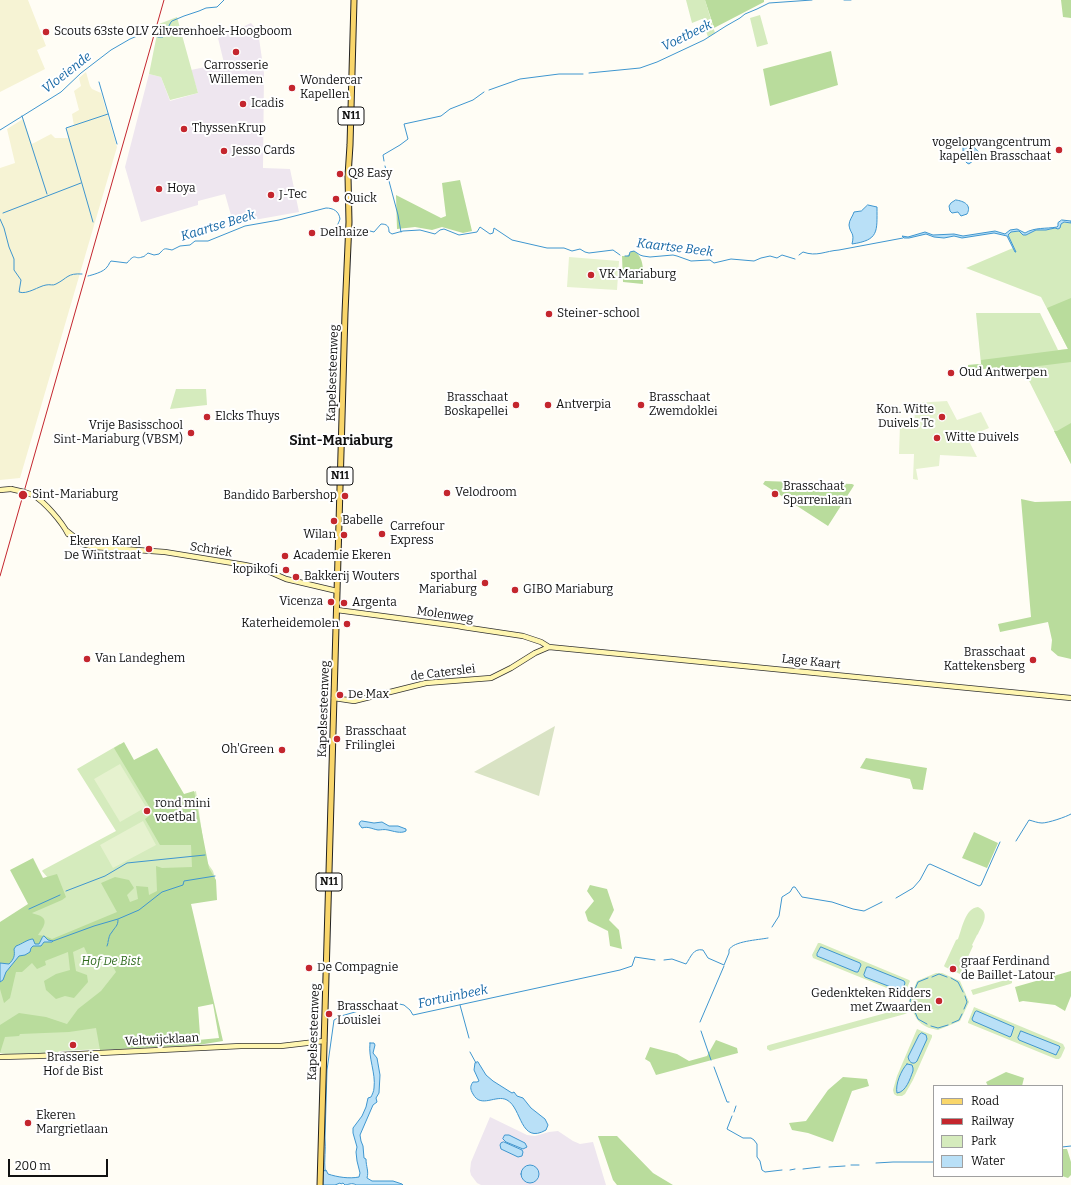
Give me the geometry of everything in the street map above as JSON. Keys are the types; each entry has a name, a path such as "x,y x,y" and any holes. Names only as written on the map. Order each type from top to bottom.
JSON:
{"main road":[{"name":"Kapelsesteenweg","path":"320,1185 354,0"}],"street":[{"name":"Schriek","path":"0,490 10,489 26,492 40,499 72,539 94,547 164,552 245,565 263,569 286,579 337,591"},
{"name":"Molenweg","path":"337,610 523,636 549,646"},
{"name":"Lage Kaart","path":"549,646 1071,698"},
{"name":"de Caterslei","path":"334,698 354,701 426,683 491,678 549,646"},
{"name":"Veltwijcklaan","path":"0,1057 241,1046 281,1046 324,1041"}],"shaded area":[{"path":"0,0 28,0 46,46 37,50 45,69 0,92"},
{"path":"251,23 258,31 264,73 263,168 290,169 299,212 254,220 234,226 225,194 198,201 198,205 141,222 125,167 149,74 161,77 170,101 198,93 191,70 224,63 218,38"},
{"path":"86,72 92,89 101,93 117,147 20,478 0,480 0,168 15,163 7,129 23,119 32,144 51,134 55,138 68,138 67,128 74,126 72,114 79,110 74,91 81,86 79,78"},
{"path":"490,1117 527,1135 535,1136 558,1131 580,1144 593,1142 606,1185 481,1185 477,1183 471,1175 471,1162"}],"green space":[{"path":"686,0 705,0 715,33 708,37 702,19 692,23"},
{"path":"705,0 764,0 764,2 714,28"},
{"path":"1061,0 1071,0 1071,18 1063,17"},
{"path":"760,15 768,44 757,47 750,18"},
{"path":"177,17 198,93 170,100 161,77 149,74 159,24"},
{"path":"831,51 838,85 770,106 763,69"},
{"path":"460,180 472,231 463,233 442,227 432,230 415,227 397,229 396,195 441,218 446,216 442,183"},
{"path":"1062,222 1071,223 1071,464 1021,365 1002,376 997,367 969,371 968,365 981,364 976,313 1040,313 1058,350 1068,349 1041,297 966,268 1013,248 1016,252 1008,235 1011,232 1019,231 1023,235 1026,235 1036,230 1058,229 1060,228"},
{"path":"632,251 638,254 642,261 643,284 623,282 622,256 627,256"},
{"path":"569,257 619,261 617,290 567,287"},
{"path":"1071,298 1071,362 1031,367 1024,372 1020,365 1002,376 997,367 969,371 968,365 981,364 981,360 1068,349 1047,308"},
{"path":"176,389 206,389 207,405 170,409"},
{"name":"Witte Duivels","path":"947,401 957,420 981,412 989,428 972,435 975,441 970,443 977,457 940,455 939,466 916,469 918,480 913,479 914,454 899,454 900,424 915,424 914,403"},
{"path":"1071,423 1071,464 1054,431 1057,431"},
{"path":"765,481 854,485 828,526 763,484"},
{"path":"1021,499 1035,502 1071,501 1071,659 1058,656 1051,650 1052,640 1048,622 1000,632 998,624 1031,617"},
{"path":"555,726 539,796 474,772"},
{"path":"124,742 134,760 157,748 184,794 194,791 209,868 216,880 217,900 191,904 223,1041 198,1045 100,1050 96,1028 69,1032 20,1034 19,1036 5,1037 0,1053 0,1025 19,1013 46,1017 67,1024 78,1009 101,991 116,972 107,956 90,960 84,947 73,952 76,971 87,975 88,982 74,998 65,996 56,999 46,990 44,981 56,974 70,970 68,952 45,961 46,965 37,969 32,963 22,972 16,972 10,998 4,1003 0,989 0,922 28,904 10,870 33,858 43,878 57,874 66,897 32,913 42,917 45,921 38,935 52,939 117,912 101,883 115,877 129,880 134,888 127,895 130,902 138,899 136,886 148,887 149,895 157,891 156,866 162,868 192,867 191,845 160,845 145,819 153,813 114,748","holes":["213,1004 219,1038 198,1040 200,1035 198,1007"]},
{"name":"Hof De Bist","path":"120,744 156,811 196,791 206,861 213,871 215,878 186,885 143,1047 60,1051 56,1053 0,1053 0,924 60,892 42,871 43,870 116,831 77,769"},
{"path":"866,758 927,768 923,790 913,789 910,779 860,768"},
{"path":"120,764 146,807 120,822 94,779"},
{"path":"143,821 156,845 113,868 100,845"},
{"path":"974,832 998,843 987,868 962,858"},
{"path":"590,885 607,889 614,910 609,920 619,930 622,949 610,946 608,931 588,921 585,912 594,901 587,891"},
{"path":"978,907 984,912 985,916 982,927 972,945 973,946 960,974 944,966 956,940 958,939 967,915 974,908"},
{"path":"818,943 909,980 910,981 904,995 813,958 812,955"},
{"path":"1071,971 1071,996 1065,1011 1055,1005 1023,1001 1019,1002 1015,987"},
{"path":"936,973 942,973 960,981 969,1002 960,1021 938,1030 926,1027 918,1021 909,1000 917,981"},
{"path":"1009,979 1012,983 973,995 971,990"},
{"path":"974,1007 1063,1044 1065,1048 1061,1057 1056,1059 968,1023"},
{"path":"904,1008 907,1013 905,1014 770,1051 767,1049 767,1046 769,1045"},
{"path":"917,1029 932,1035 932,1037 913,1080 905,1094 902,1096 897,1096 894,1094 893,1090 897,1076"},
{"path":"716,1040 737,1048 738,1053 656,1075 650,1062 645,1059 650,1047 677,1054 689,1061 707,1056"},
{"path":"1006,1072 1024,1078 1022,1085 988,1085 986,1082"},
{"path":"843,1077 867,1079 869,1086 852,1091 833,1142 808,1133 792,1130 789,1123 806,1121 828,1090"},
{"path":"598,1136 617,1136 653,1173 673,1185 617,1185 613,1180"},
{"path":"1063,1149 1067,1149 1071,1162 1071,1175 1068,1178 1063,1176"}],"water":[{"path":"967,140 982,156 979,160 974,158 974,160 969,164 963,159 963,144"},
{"path":"956,200 962,201 968,206 969,208 967,214 961,216 958,212 952,213 950,211 949,206"},
{"path":"868,205 877,207 877,223 875,233 867,240 852,244 853,235 849,225 850,220 854,212 861,211"},
{"path":"1062,220 1071,221 1071,223 1064,222 1058,229 1036,230 1026,235 1023,235 1019,231 1011,232 1008,235 1016,252 1007,236 994,233 962,238 954,236 944,238 934,237 926,234 909,238 904,238 902,236 908,237 925,232 933,235 954,234 963,236 995,231 1005,234 1010,230 1017,229 1025,233 1037,229 1057,227 1058,223"},
{"path":"362,821 374,823 382,822 389,826 398,826 406,829 406,831 399,832 378,830 368,827 362,828 359,824"},
{"path":"44,936 48,940 53,941 44,942 41,946 33,946 30,952 19,956 6,972 3,980 0,982 0,963 9,964 11,962 14,957 14,949 16,946 33,939 35,944 39,944"},
{"path":"821,947 860,963 861,965 858,972 817,956"},
{"path":"867,967 904,981 905,983 902,991 865,977 864,975"},
{"path":"977,1011 1014,1027 1011,1036 1010,1037 973,1021 972,1019"},
{"path":"1021,1031 1059,1046 1060,1047 1056,1055 1019,1040 1018,1038"},
{"path":"922,1033 926,1035 927,1039 917,1061 912,1063 908,1057 919,1035"},
{"path":"370,1043 374,1043 375,1045 373,1053 377,1058 380,1075 379,1093 376,1098 377,1102 373,1105 360,1135 364,1158 366,1159 368,1173 367,1178 372,1181 393,1181 403,1185 345,1185 340,1183 335,1185 323,1185 323,1171 326,1170 328,1174 335,1176 347,1178 359,1177 360,1173 356,1152 357,1147 353,1128 362,1116 368,1098 371,1097 374,1090"},
{"path":"478,1062 486,1075 493,1081 512,1093 514,1092 517,1096 523,1098 531,1108 545,1119 548,1125 546,1130 531,1133 522,1124 516,1110 507,1100 498,1099 484,1101 476,1098 472,1092 471,1085 473,1082 479,1081 474,1070 475,1063"},
{"path":"907,1064 912,1065 913,1071 905,1088 897,1093 899,1078"},
{"path":"505,1135 509,1135 525,1143 527,1147 523,1149 506,1142 503,1139"},
{"path":"504,1142 522,1150 522,1156 518,1157 501,1149 500,1145"},
{"path":"530,1165 536,1168 539,1174 536,1180 530,1183 524,1180 521,1174 524,1168"}],"waterway":[{"name":"Vloeiende","path":"158,37 163,37 172,21 206,8 217,7 224,0"},
{"name":"Voetbeek","path":"589,73 640,68 657,62 704,40 745,14 769,3 812,0"},
{"name":"Voetbeek","path":"844,0 851,0"},
{"name":"Vloeiende","path":"0,130 61,92 81,73 111,50 130,39 146,34"},
{"name":"Voetbeek","path":"489,90 520,79 559,74 583,74"},
{"path":"99,82 117,144"},
{"name":"Voetbeek","path":"384,161 383,155 408,139 404,124 441,116 450,109 473,100 484,92"},
{"path":"93,222 66,128 108,114"},
{"path":"22,116 47,194"},
{"name":"Voetbeek","path":"385,166 401,232"},
{"path":"3,213 81,183"},
{"name":"Kaartse Beek","path":"88,276 105,269 111,261 127,263 134,257 143,257 148,253 154,255 159,254 164,249 172,250 180,246 190,245 195,241 208,241 245,226 279,220 326,208 333,209 337,212 340,219 337,229 339,233 343,234"},
{"name":"Kaartse Beek","path":"0,219 14,259 14,270 21,280 19,292 22,293 47,285 55,285 70,275 82,274"},
{"name":"Kaartse Beek","path":"353,233 362,229 374,232 381,224 385,224 389,228 389,232 392,234 403,231 420,230 435,234 444,229 459,235 477,232 480,227 490,234 493,233 494,228 512,240 547,248 564,248 572,251 580,249 589,253 613,250 620,255"},
{"name":"Kaartse Beek","path":"799,255 803,252 813,254 821,253 903,238"},
{"name":"Kaartse Beek","path":"625,256 629,256 630,252 634,251 643,256 650,257 673,255 691,261 710,260 714,263 731,259 754,261 770,256 777,258 782,255 795,259"},
{"path":"1016,841 1029,820 1045,823 1071,814"},
{"path":"896,898 913,888 930,864 979,886 981,885 1000,842"},
{"path":"66,891 105,876 127,863 205,855"},
{"path":"53,941 118,919 139,910 162,892 183,885 184,881 215,876"},
{"path":"772,927 779,916 782,897 790,892 793,887 795,887 802,897 832,902 864,911 882,902"},
{"path":"29,909 60,895"},
{"path":"108,942 118,920"},
{"path":"664,960 672,959 686,964 697,950 703,950 708,958 724,965 731,947 752,940 768,938"},
{"name":"Fortuinbeek","path":"325,1171 327,1070 334,1020 341,1016 390,1002 404,1005 413,1015 620,970 632,966 635,957 655,960"},
{"path":"700,1022 724,966"},
{"path":"932,977 939,974 947,977"},
{"path":"915,989 918,982 928,978"},
{"path":"951,978 958,982 963,992"},
{"path":"913,993 910,1001 913,1008"},
{"path":"964,1009 967,1002 965,996"},
{"path":"460,1005 469,1038"},
{"path":"915,1012 918,1019 927,1024"},
{"path":"952,1023 959,1020 962,1014"},
{"path":"931,1026 938,1028 948,1025"},
{"path":"701,1031 711,1060"},
{"path":"470,1052 476,1063"},
{"path":"714,1067 727,1102 729,1102"},
{"path":"734,1112 736,1106"},
{"path":"732,1116 727,1129 743,1138 751,1138 754,1140 757,1144 757,1157 760,1161 762,1170 765,1172 782,1170"},
{"path":"1063,1147 1071,1146"},
{"path":"876,1163 933,1162"},
{"path":"851,1165 859,1165"},
{"path":"829,1167 845,1166"},
{"path":"803,1169 820,1167"},
{"path":"790,1170 795,1169"}],"railway":[{"path":"0,576 164,0"}],"place":[{"name":"Scouts 63ste OLV Zilverenhoek-Hoogboom","path":"46,32"},
{"name":"Carrosserie Willemen","path":"236,52"},
{"name":"Wondercar Kapellen","path":"292,88"},
{"name":"Icadis","path":"243,104"},
{"name":"ThyssenKrup","path":"184,129"},
{"name":"vogelopvangcentrum kapellen Brasschaat","path":"1059,150"},
{"name":"Jesso Cards","path":"224,151"},
{"name":"Q8 Easy","path":"340,174"},
{"name":"Hoya","path":"159,189"},
{"name":"J-Tec","path":"271,195"},
{"name":"Quick","path":"336,199"},
{"name":"Delhaize","path":"312,233"},
{"name":"VK Mariaburg","path":"591,275"},
{"name":"Steiner-school","path":"549,314"},
{"name":"Oud Antwerpen","path":"951,373"},
{"name":"Brasschaat Boskapellei","path":"516,405"},
{"name":"Antverpia","path":"548,405"},
{"name":"Brasschaat Zwemdoklei","path":"641,405"},
{"name":"Elcks Thuys","path":"207,417"},
{"name":"Kon. Witte Duivels Tc","path":"942,417"},
{"name":"Vrije Basisschool Sint-Mariaburg (VBSM)","path":"191,433"},
{"name":"Witte Duivels","path":"937,438"},
{"name":"Velodroom","path":"447,493"},
{"name":"Brasschaat Sparrenlaan","path":"775,494"},
{"name":"Sint-Mariaburg","path":"23,495"},
{"name":"Bandido Barbershop","path":"345,496"},
{"name":"Babelle","path":"334,521"},
{"name":"Carrefour Express","path":"382,534"},
{"name":"Wilan","path":"344,535"},
{"name":"Ekeren Karel De Wintstraat","path":"149,549"},
{"name":"Academie Ekeren","path":"285,556"},
{"name":"kopikofi","path":"286,570"},
{"name":"Bakkerij Wouters","path":"296,577"},
{"name":"sporthal Mariaburg","path":"485,583"},
{"name":"GIBO Mariaburg","path":"515,590"},
{"name":"Vicenza","path":"331,602"},
{"name":"Argenta","path":"344,603"},
{"name":"Katerheidemolen","path":"347,624"},
{"name":"Van Landeghem","path":"87,659"},
{"name":"Brasschaat Kattekensberg","path":"1033,660"},
{"name":"De Max","path":"340,695"},
{"name":"Brasschaat Frilinglei","path":"337,739"},
{"name":"Oh'Green","path":"282,750"},
{"name":"rond mini voetbal","path":"147,811"},
{"name":"De Compagnie","path":"309,968"},
{"name":"graaf Ferdinand de Baillet-Latour","path":"953,969"},
{"name":"Gedenkteken Ridders met Zwaarden","path":"939,1001"},
{"name":"Brasschaat Louislei","path":"329,1014"},
{"name":"Brasserie Hof de Bist","path":"73,1045"},
{"name":"Ekeren Margrietlaan","path":"28,1123"}],"district":[{"name":"Sint-Mariaburg","path":"341,441"}]}
